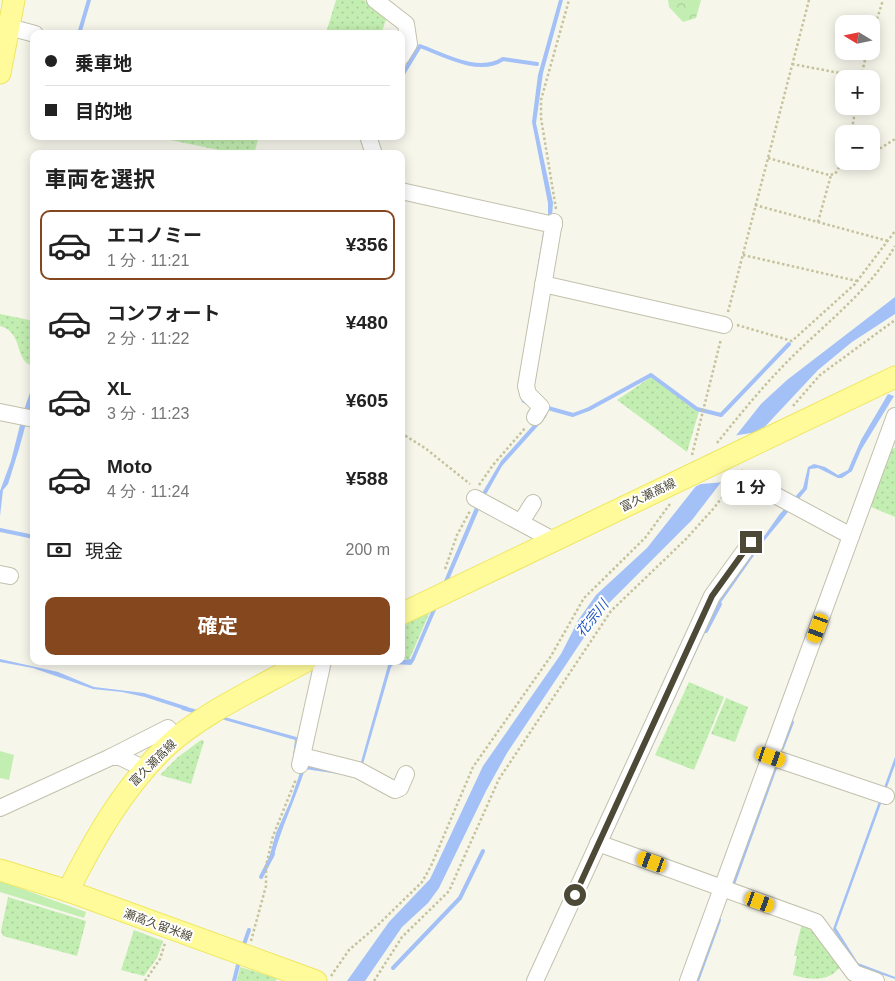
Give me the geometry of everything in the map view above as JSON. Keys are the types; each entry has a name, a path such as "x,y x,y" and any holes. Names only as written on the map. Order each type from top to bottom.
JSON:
{"main road":[{"path":"0,72 2,51 14,0"},
{"name":"富久瀬高線","path":"405,612 681,479 709,458 752,447 895,377"},
{"name":"富久瀬高線","path":"68,891 96,838 127,789 167,746 203,719 299,665"},
{"name":"瀬高久留米線","path":"0,870 68,891 316,981"}],"street":[{"path":"375,0 406,24 409,44 405,50"},
{"path":"9,27 30,33"},
{"path":"405,192 554,224 526,386 528,394 541,407 535,417"},
{"path":"543,284 725,323"},
{"path":"0,412 30,418"},
{"path":"688,981 851,536 892,439 895,416"},
{"path":"476,493 553,540"},
{"path":"773,494 851,536"},
{"path":"521,522 533,503"},
{"path":"535,981 712,596 751,542"},
{"path":"322,665 301,761 358,770 395,790 400,788 406,774"},
{"path":"0,808 168,728"},
{"path":"111,756 120,756 145,769"},
{"path":"771,757 886,796"},
{"path":"598,843 816,922 854,973 876,981"}],"path":[{"path":"554,224 557,204 541,118 541,100 569,0"},
{"path":"327,981 349,950 422,882 431,866 473,767 552,656 584,598 645,538 668,510 681,479 725,323 809,0"},
{"path":"878,15 883,0"},
{"path":"792,64 835,73"},
{"path":"880,148 895,139"},
{"path":"768,158 831,174 835,174 837,170"},
{"path":"818,222 831,174"},
{"path":"755,204 888,241"},
{"path":"725,323 792,341 857,281 895,231"},
{"path":"709,458 747,406 794,355 862,290 895,246"},
{"path":"742,255 857,281"},
{"path":"792,407 820,375 895,320"},
{"path":"405,436 425,448 476,493"},
{"path":"374,981 402,937 448,891 499,778 611,611 686,539 714,508 745,468"},
{"path":"246,955 266,886 266,866 273,836 289,801 301,761"},
{"path":"146,981 160,959 170,929"}],"green space":[{"path":"336,0 364,0 387,17 382,30 327,30"},
{"path":"668,0 701,0 696,18 683,22 669,7"},
{"path":"171,140 258,140 255,150 219,150"},
{"path":"0,314 30,320 30,364 23,359 13,335 0,326"},
{"path":"651,377 699,411 687,452 617,400"},
{"path":"895,448 895,517 871,507 889,450"},
{"path":"432,607 409,660 405,660 405,621"},
{"path":"689,682 724,697 694,770 655,755"},
{"path":"726,698 748,707 735,742 711,734"},
{"path":"201,740 204,741 191,784 160,775 178,757"},
{"path":"0,751 14,755 9,780 0,778"},
{"path":"0,881 86,912 84,918 0,892"},
{"path":"8,897 86,921 77,956 3,936 1,931"},
{"path":"802,923 820,938 841,965 833,974 815,979 793,975 797,956 794,956"},
{"path":"134,930 163,941 157,958 144,976 121,970"},
{"path":"240,967 277,978 276,981 237,981"}],"water":[{"path":"559,0 563,0 543,73 536,123 553,203 552,216 548,216 548,203 532,122 538,75"},
{"path":"543,233 547,233 521,390 548,410 546,417 502,466 484,498 481,495 501,461 543,414 522,402 518,388"},
{"name":"花宗川","path":"895,297 895,314 852,342 818,370 759,433 692,520 603,609 507,753 486,791 439,888 428,903 402,927 365,981 347,981 389,922 430,879 483,766 561,654 579,619 596,595 647,548 761,404 787,380"},
{"path":"30,393 30,409 8,484 3,490 0,516 0,491 11,461"},
{"path":"888,394 894,396 861,450 852,471 842,478 838,478 818,468 810,469 807,489 764,541 715,611 609,841 606,839 714,608 779,515 803,488 808,467 814,464 825,467 838,475 848,470 861,440"},
{"path":"477,503 481,505 414,661 411,665 405,665 405,660 411,659"},
{"path":"0,659 58,672 94,687 144,693 188,707 185,710 145,697 93,689 33,668 0,662"},
{"path":"388,665 393,665 363,764 361,762"},
{"path":"210,713 300,738 295,758 293,756 295,740 221,719"},
{"path":"895,757 895,765 836,928 858,963 895,977 895,979 857,966 833,929"},
{"path":"303,764 346,775 305,769 273,859 269,858 276,833 290,802"}],"pier":[{"path":"758,432 761,434 725,482 701,484 690,489 732,436"}],"waterway":[{"path":"80,30 89,0"},
{"path":"405,70 420,46 450,58 473,64 483,65 503,59 537,64"},
{"path":"546,411 548,408 573,415 589,409 651,375 697,409 721,415 789,344"},
{"path":"0,530 30,536"},
{"path":"706,631 720,604"},
{"path":"183,708 197,712"},
{"path":"782,748 792,722"},
{"path":"733,884 776,765"},
{"path":"393,968 460,898 483,851"},
{"path":"261,877 273,854"},
{"path":"697,981 719,920"},
{"path":"243,947 249,930"},
{"path":"234,981 239,961"}],"route":[{"path":"575,895 712,596 751,542"}]}
